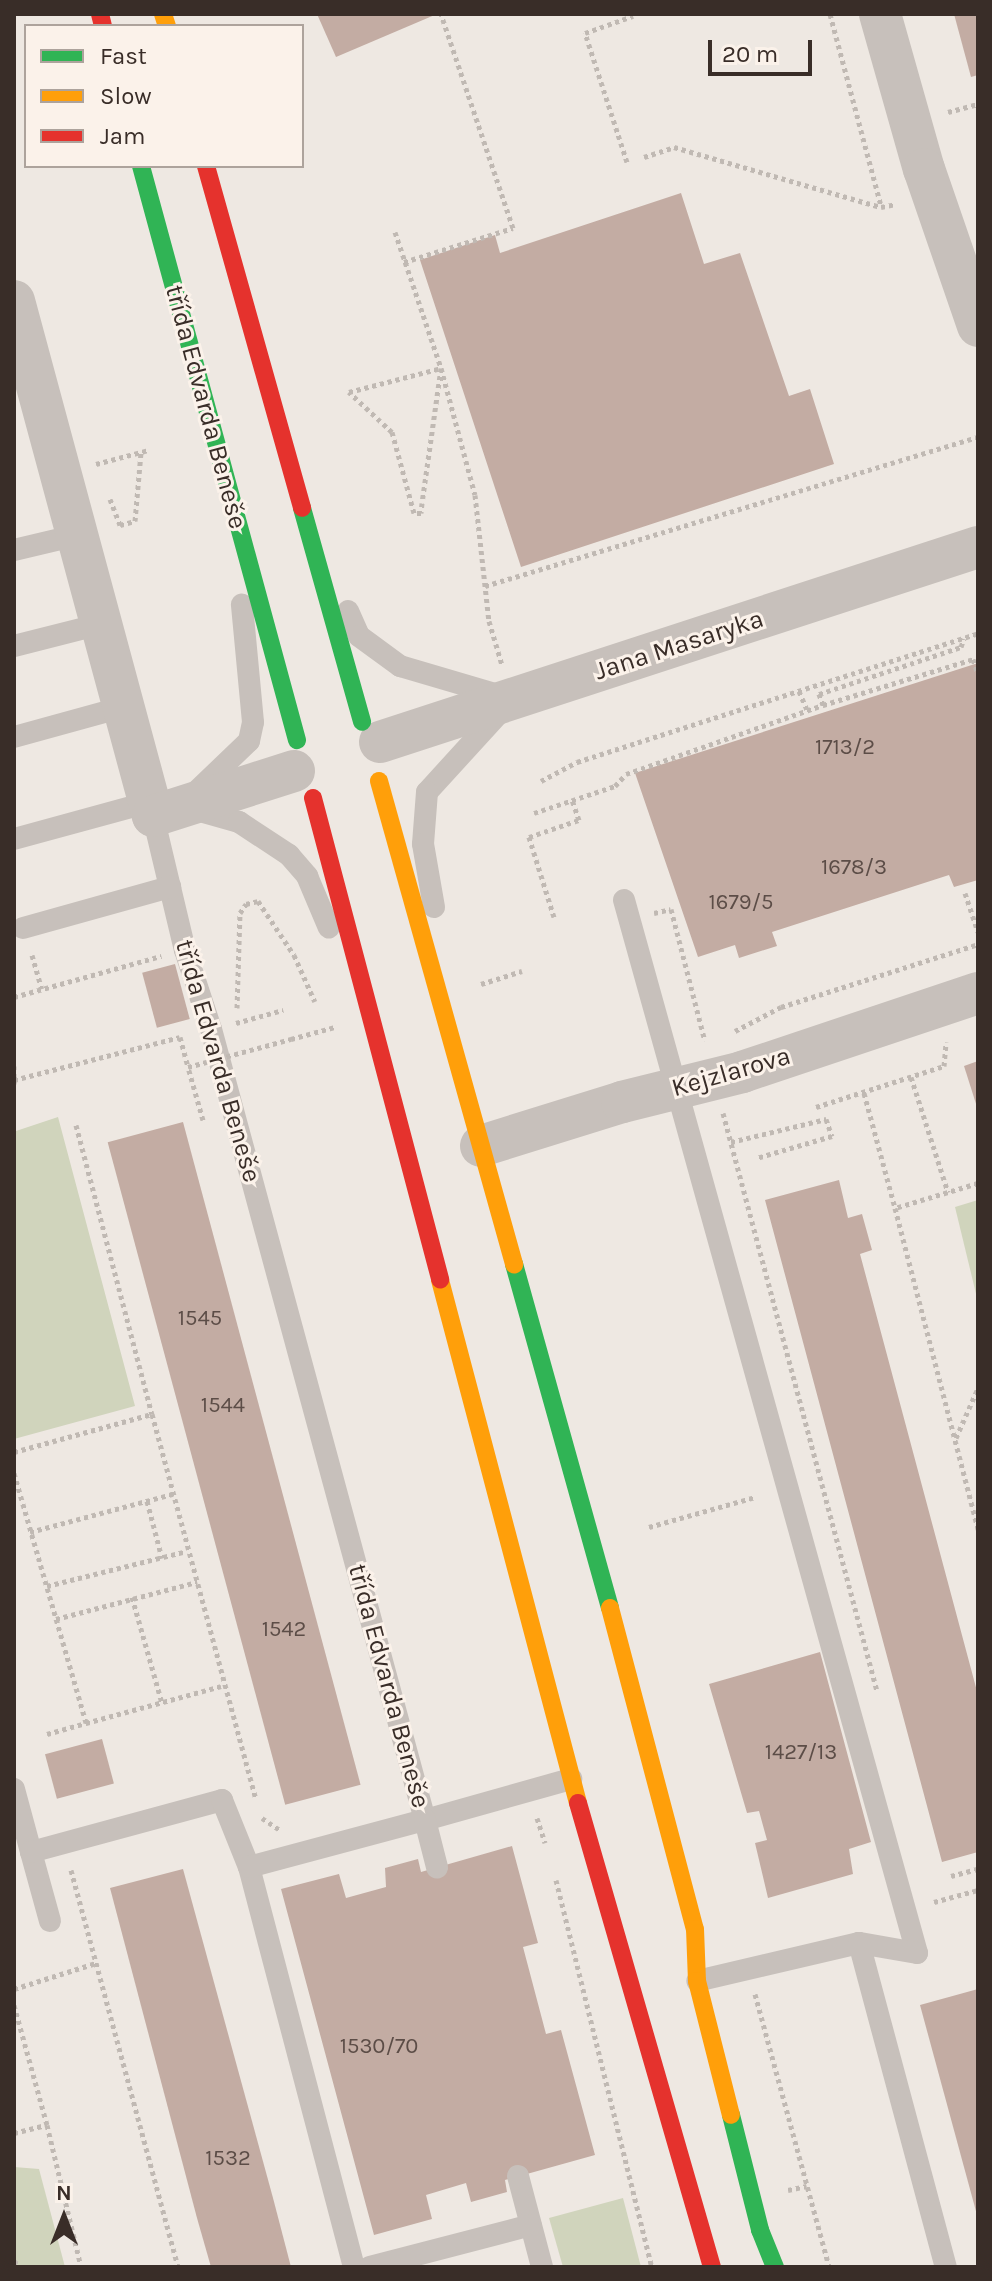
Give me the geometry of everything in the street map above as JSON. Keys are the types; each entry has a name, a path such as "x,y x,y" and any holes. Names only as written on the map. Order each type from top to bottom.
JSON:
{"street":[{"path":"880,14 935,194 965,240 978,326"},
{"name":"třída Edvarda Beneše","path":"142,168 571,1779 712,2267"},
{"path":"207,168 308,529 374,748 481,1146 656,1772 695,1929 697,1981 760,2230 775,2267"},
{"name":"třída Edvarda Beneše","path":"14,301 123,707 160,809"},
{"name":"Jana Masaryka","path":"374,748 512,699 978,547"},
{"path":"339,714 374,748"},
{"path":"301,770 311,723"},
{"path":"365,797 374,748"},
{"path":"301,770 340,806"},
{"path":"160,809 301,770"},
{"name":"Kejzlarova","path":"481,1146 742,1072 978,993"}],"lane":[{"path":"308,529 368,646 420,675 512,699 427,792 423,844 434,909 440,996"},
{"path":"14,550 77,535"},
{"path":"160,809 249,741 253,722 239,570 244,547"},
{"path":"14,646 101,624"},
{"path":"14,737 123,707"},
{"path":"14,839 160,809 239,822 289,855 307,876 370,1017"},
{"name":"třída Edvarda Beneše","path":"160,809 170,887 185,950 210,1024 437,1867"},
{"path":"23,928 170,887"},
{"path":"627,910 680,1088 917,1953 859,1943 697,1981"},
{"name":"třída Edvarda Beneše","path":"425,1820 571,1779"},
{"path":"14,1789 50,1921"},
{"path":"31,1852 222,1800 249,1867 354,2267"},
{"path":"249,1867 425,1820"},
{"path":"859,1943 946,2267"},
{"path":"518,2176 542,2267"},
{"path":"370,2267 531,2225"}],"path":[{"path":"404,262 513,228 441,14"},
{"path":"830,14 881,207"},
{"path":"627,162 585,33 633,16"},
{"path":"943,113 978,104"},
{"path":"644,157 674,147 881,207 935,194"},
{"path":"395,232 441,368 475,495 485,586 512,699"},
{"path":"441,368 421,513 414,513 392,432 349,392 441,368"},
{"path":"485,586 978,437"},
{"path":"109,461 149,450"},
{"path":"106,488 120,525 135,521 141,452"},
{"path":"96,464 101,476"},
{"path":"541,781 577,762 978,633"},
{"path":"823,705 819,694 961,647 964,638"},
{"path":"534,813 615,786 626,774 807,710 973,659 978,674"},
{"path":"799,691 807,710"},
{"path":"554,917 529,837 579,820 572,800"},
{"path":"965,893 978,932"},
{"path":"210,1024 237,1011 240,913 246,904 258,901 294,955 315,1002"},
{"path":"627,910 671,909 708,1055"},
{"path":"721,1039 781,1007 978,944"},
{"path":"14,997 185,950"},
{"path":"481,984 522,971"},
{"path":"210,1024 283,1010"},
{"path":"816,1107 944,1066 946,1037 957,1033"},
{"path":"14,1066 15,1082 180,1037 203,1120"},
{"path":"188,1067 291,1039"},
{"path":"911,1077 948,1192"},
{"path":"864,1093 978,1529"},
{"path":"720,1099 882,1708"},
{"path":"731,1142 826,1119 832,1136 757,1158"},
{"path":"76,1125 197,1582 221,1686 256,1801"},
{"path":"895,1208 978,1183"},
{"path":"955,1440 978,1388"},
{"path":"14,1452 152,1414"},
{"path":"14,1473 86,1723"},
{"path":"30,1532 173,1494"},
{"path":"649,1527 755,1497"},
{"path":"147,1501 162,1558"},
{"path":"47,1586 187,1551"},
{"path":"56,1619 197,1582"},
{"path":"132,1597 162,1703"},
{"path":"47,1734 221,1686"},
{"path":"530,1792 546,1847"},
{"path":"260,1815 269,1825 293,1831"},
{"path":"63,1843 178,2267"},
{"path":"951,1876 978,1869"},
{"path":"554,1874 652,2267"},
{"path":"930,1889 934,1903 978,1890"},
{"path":"14,1989 96,1963"},
{"path":"740,1971 759,2002 829,2267"},
{"path":"14,2005 81,2267"},
{"path":"14,2133 47,2125"},
{"path":"14,2261 21,2267"}],"green space":[{"path":"58,1117 135,1406 14,1439 14,1125 16,1131"},
{"path":"978,1200 978,1302 955,1207"},
{"path":"14,2167 39,2169 65,2267 14,2267"},
{"path":"623,2198 641,2267 563,2267 549,2218"}],"building":[{"path":"317,14 437,14 336,57"},
{"path":"954,14 978,14 978,75 971,77"},
{"path":"681,193 704,264 740,253 789,396 810,389 834,464 521,567 420,260 495,235 500,253"},
{"path":"978,663 978,880 954,887 949,875 772,932 777,946 739,958 735,945 698,957 635,773"},
{"path":"175,964 190,1019 157,1028 142,973"},
{"path":"978,1061 978,1107 977,1107 964,1066"},
{"path":"183,1122 361,1785 285,1805 108,1142"},
{"path":"839,1180 848,1218 862,1214 872,1250 860,1254 978,1695 978,1852 942,1862 765,1200"},
{"path":"820,1652 871,1842 849,1849 853,1874 768,1898 755,1843 767,1840 759,1811 747,1813 709,1684"},
{"path":"102,1739 114,1783 57,1799 45,1754"},
{"path":"512,1846 538,1943 523,1947 546,2034 561,2030 595,2155 505,2180 507,2192 471,2202 466,2183 426,2195 432,2219 374,2235 281,1889 339,1874 346,1898 386,1887 385,1868 418,1859 421,1872"},
{"path":"183,1869 291,2267 211,2267 197,2218 110,1888"},
{"path":"978,1989 978,2215 977,2215 920,2005"}],"traffic: fast":[{"path":"142,168 297,740"},
{"path":"302,508 362,722"},
{"path":"514,1264 610,1608"},
{"path":"731,2115 760,2230 775,2267"}],"traffic: slow":[{"path":"163,14 166,24"},
{"path":"379,781 514,1264"},
{"path":"440,1280 578,1803"},
{"path":"610,1608 695,1929 697,1981 731,2115"}],"traffic: jam":[{"path":"100,14 102,24"},
{"path":"207,168 302,508"},
{"path":"313,798 440,1280"},
{"path":"578,1803 712,2267"}]}
